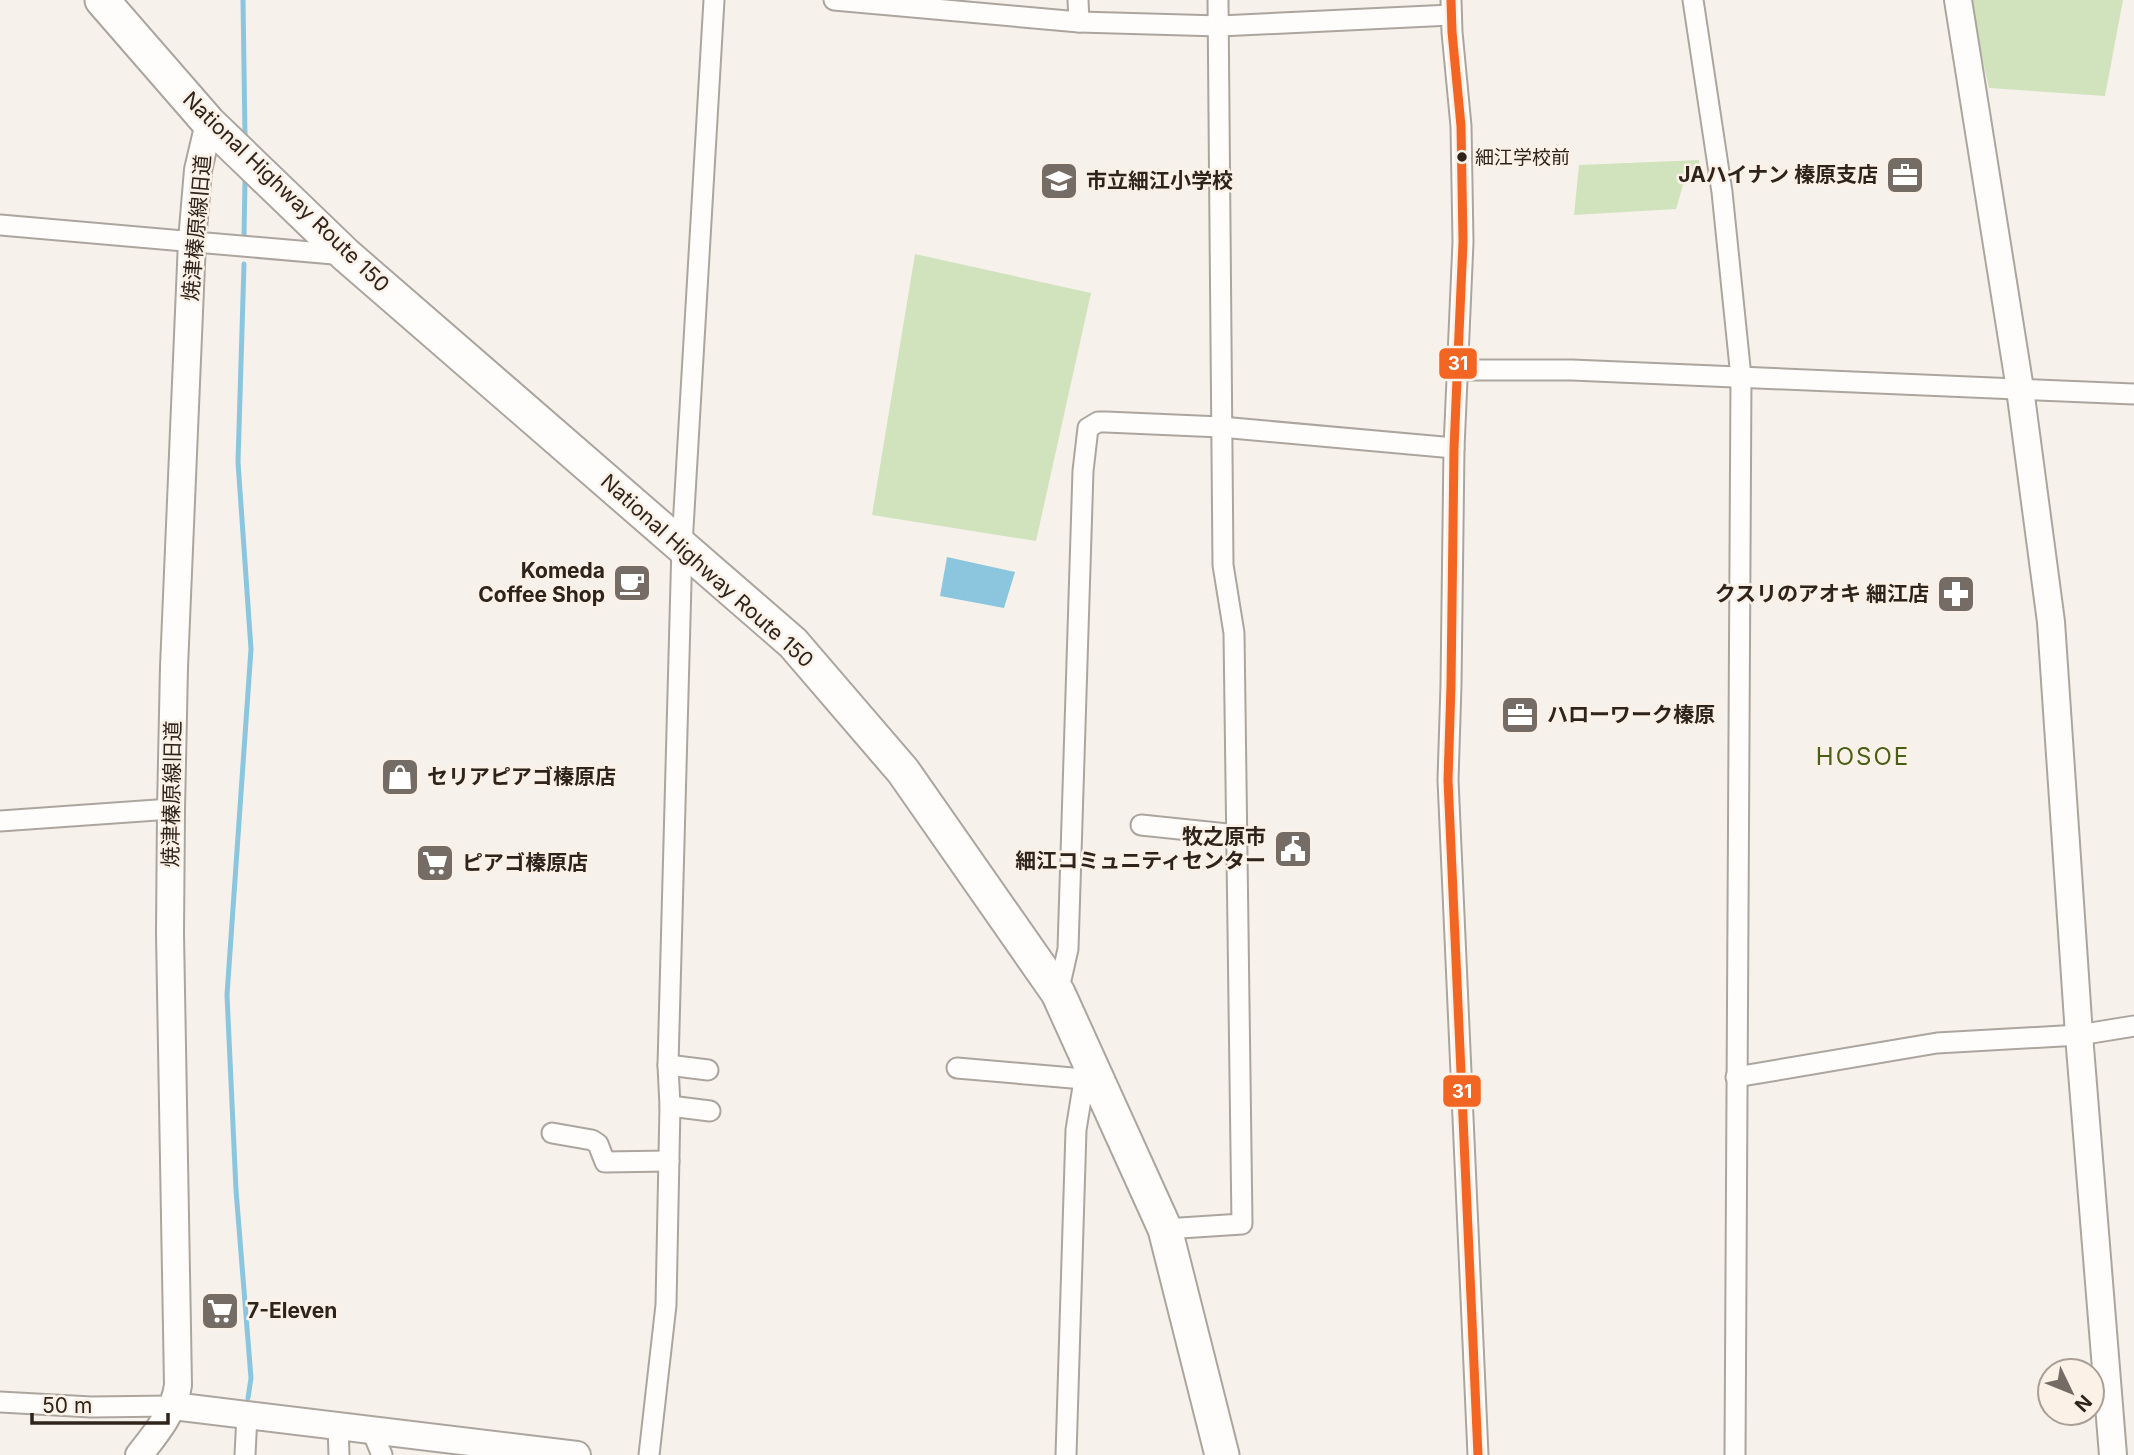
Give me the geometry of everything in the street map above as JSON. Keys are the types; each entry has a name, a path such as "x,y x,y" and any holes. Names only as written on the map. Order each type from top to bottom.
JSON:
{"highway":[{"name":"National Highway Route 150","path":"102,0 209,123 346,255 793,643 904,771 1058,993 1086,1068 1165,1229 1222,1455"}],"street":[{"path":"649,1455 666,1305 670,1106 668,1065 682,545 714,0"},
{"path":"834,0 1079,22 1220,26 1451,7 1461,126 1463,242 1454,448 1448,780 1478,1455"},
{"path":"1078,0 1079,22"},
{"path":"1165,1229 1242,1224 1234,633 1223,565 1218,0"},
{"path":"1693,0 1723,192 1741,377 1735,1455"},
{"path":"1958,0 2020,389 2051,622 2079,1035 2113,1455"},
{"name":"焼津榛原線旧道","path":"139,1455 173,1406 178,1385 170,934 174,655 192,241 198,170 209,123"},
{"path":"0,225 346,255"},
{"path":"1457,370 1572,370 2134,394"},
{"path":"1058,993 1068,949 1082,485 1087,433 1091,425 1106,422 1221,427 1454,448"},
{"path":"0,821 171,809"},
{"path":"1140,825 1237,835"},
{"path":"1736,1077 1937,1043 2079,1035 2134,1026"},
{"path":"668,1065 708,1070"},
{"path":"957,1068 1086,1068 1076,1130 1066,1455"},
{"path":"670,1106 710,1111"},
{"path":"552,1133 592,1140 598,1144 605,1161 669,1161"},
{"path":"0,1402 91,1407 173,1406 338,1426 377,1443 577,1455"},
{"path":"245,1455 247,1415"},
{"path":"338,1426 339,1455"}],"green space":[{"path":"1969,0 2123,0 2105,96 1989,88"},
{"path":"1699,160 1702,178 1683,185 1676,209 1574,215 1579,165"},
{"path":"915,254 1091,293 1036,541 872,515"}],"water":[{"path":"947,557 1015,572 1004,608 940,596"}],"waterway":[{"path":"243,0 245,135"},
{"path":"244,235 245,181"},
{"path":"244,264 238,462 251,649 227,995 236,1190 251,1378 248,1398"}],"transit line":[{"name":"31","path":"1451,0 1461,126 1463,242 1454,448 1448,780 1478,1455"}],"place":[{"name":"細江学校前","path":"1462,157"},
{"name":"JAハイナン 榛原支店","path":"1905,175"},
{"name":"市立細江小学校","path":"1059,181"},
{"name":"Komeda Coffee Shop","path":"632,583"},
{"name":"クスリのアオキ 細江店","path":"1956,594"},
{"name":"ハローワーク榛原","path":"1520,715"},
{"name":"セリアピアゴ榛原店","path":"400,777"},
{"name":"牧之原市 細江コミュニティセンター","path":"1293,849"},
{"name":"ピアゴ榛原店","path":"435,863"},
{"name":"7-Eleven","path":"220,1311"}],"district":[{"name":"HOSOE","path":"1863,757"}]}
